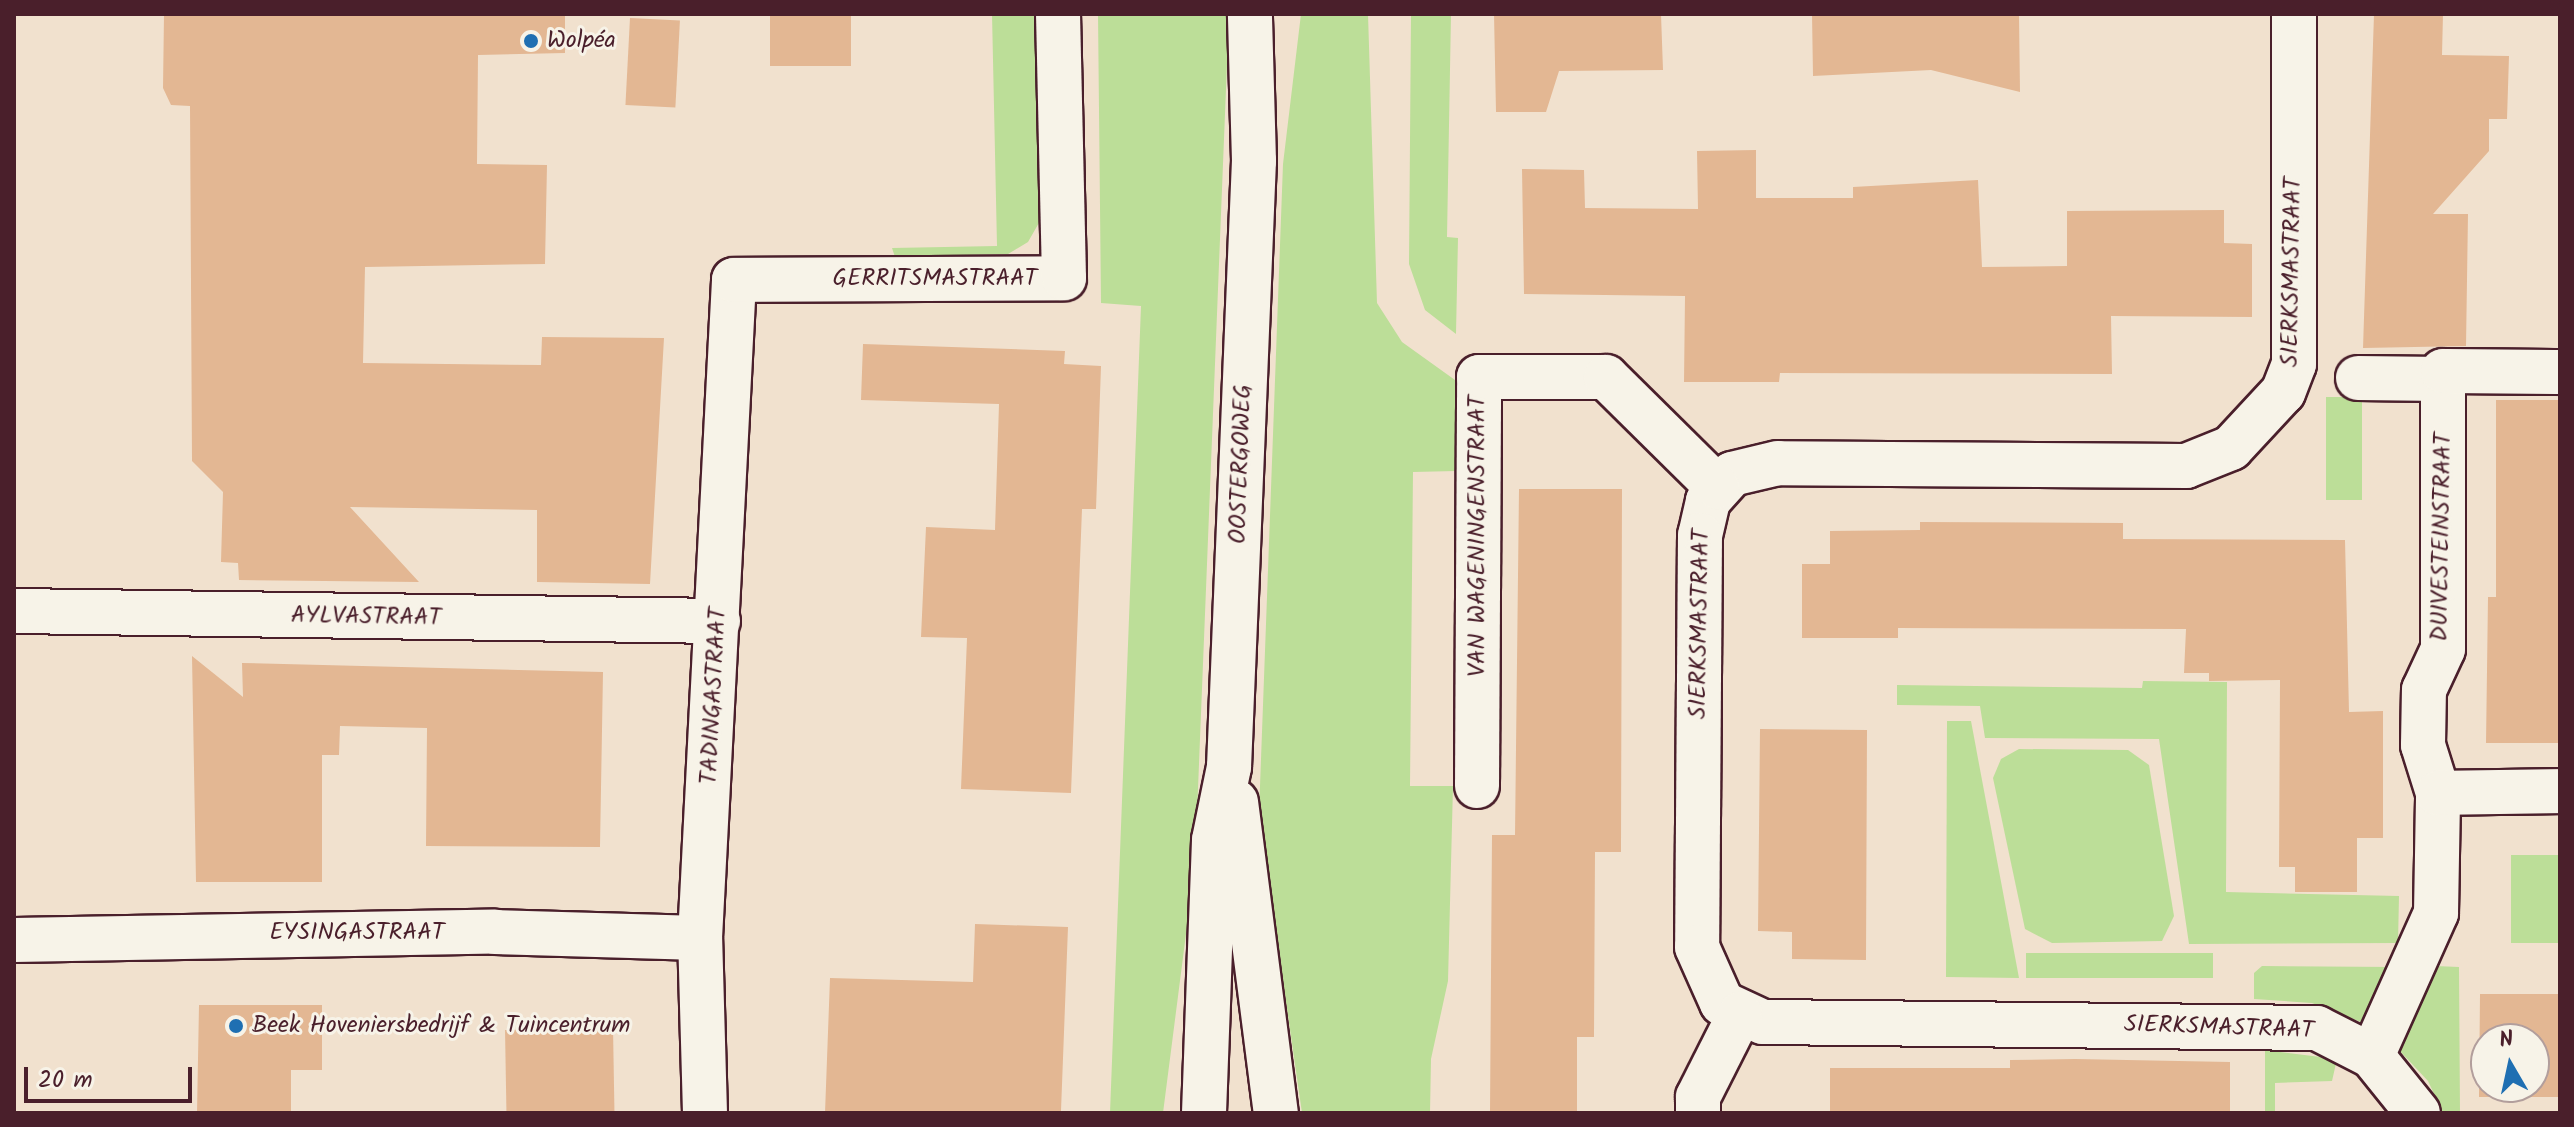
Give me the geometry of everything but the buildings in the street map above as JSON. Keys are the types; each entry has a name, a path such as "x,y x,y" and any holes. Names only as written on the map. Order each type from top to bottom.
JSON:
{"street":[{"name":"GERRITSMASTRAAT","path":"734,280 1064,278 1058,14"},
{"name":"OOSTERGOWEG","path":"1204,1113 1214,840 1229,767 1254,161 1250,14"},
{"name":"OOSTERGOWEG","path":"1254,161 1280,14"},
{"name":"SIERKSMASTRAAT","path":"2294,14 2294,364 2283,392 2231,448 2186,466 1778,463 1742,470 1717,487 1700,535 1697,947 1708,986 1740,1014 1794,1024 2280,1025 2347,1038 2372,1056 2418,1113"},
{"name":"TADINGASTRAAT","path":"705,1113 700,938 734,280"},
{"path":"2358,378 2560,372"},
{"name":"DUIVESTEINSTRAAT","path":"2372,1056 2436,913 2438,793 2423,745 2424,704 2443,649 2443,375"},
{"name":"VAN WAGENINGENSTRAAT","path":"1477,786 1479,377 1606,377 1717,487"},
{"name":"AYLVASTRAAT","path":"14,611 718,621"},
{"name":"OOSTERGOWEG","path":"1229,767 1276,1113"},
{"path":"2438,793 2560,791"},
{"name":"EYSINGASTRAAT","path":"14,940 479,932 700,938"},
{"path":"1698,1113 1698,1097 1740,1014"}],"green space":[{"path":"992,14 1038,14 1040,221 1028,242 1008,254 895,257 892,248 997,246"},
{"path":"1098,14 1229,14 1195,864 1163,1113 1110,1113 1141,306 1101,303"},
{"path":"1301,14 1368,14 1377,303 1402,342 1455,380 1456,471 1413,472 1410,786 1453,786 1448,981 1431,1059 1430,1113 1302,1113 1259,813 1283,164"},
{"path":"1411,14 1451,14 1447,237 1458,238 1456,334 1425,310 1409,264"},
{"path":"2326,397 2362,397 2362,500 2326,500"},
{"path":"2143,681 2227,682 2226,892 2399,896 2398,943 2189,944 2159,739 1985,738 1980,706 1897,705 1897,685 2142,688"},
{"path":"1947,721 1971,721 2019,978 1946,977"},
{"path":"2019,749 2128,750 2149,765 2174,916 2162,941 2052,943 2025,929 1993,778 2001,759"},
{"path":"2511,855 2560,855 2560,943 2511,943"},
{"path":"2026,953 2213,953 2213,978 2026,978"},
{"path":"2262,966 2395,967 2366,1024 2312,1003 2254,999 2254,973"},
{"path":"2435,966 2459,967 2460,1113 2443,1113 2428,1081 2398,1049"},
{"path":"2265,1050 2337,1059 2332,1081 2275,1083 2275,1113 2265,1113"}],"place":[{"name":"Wolpéa","path":"531,41"},
{"name":"Beek Hoveniersbedrijf & Tuincentrum","path":"236,1026"}]}
